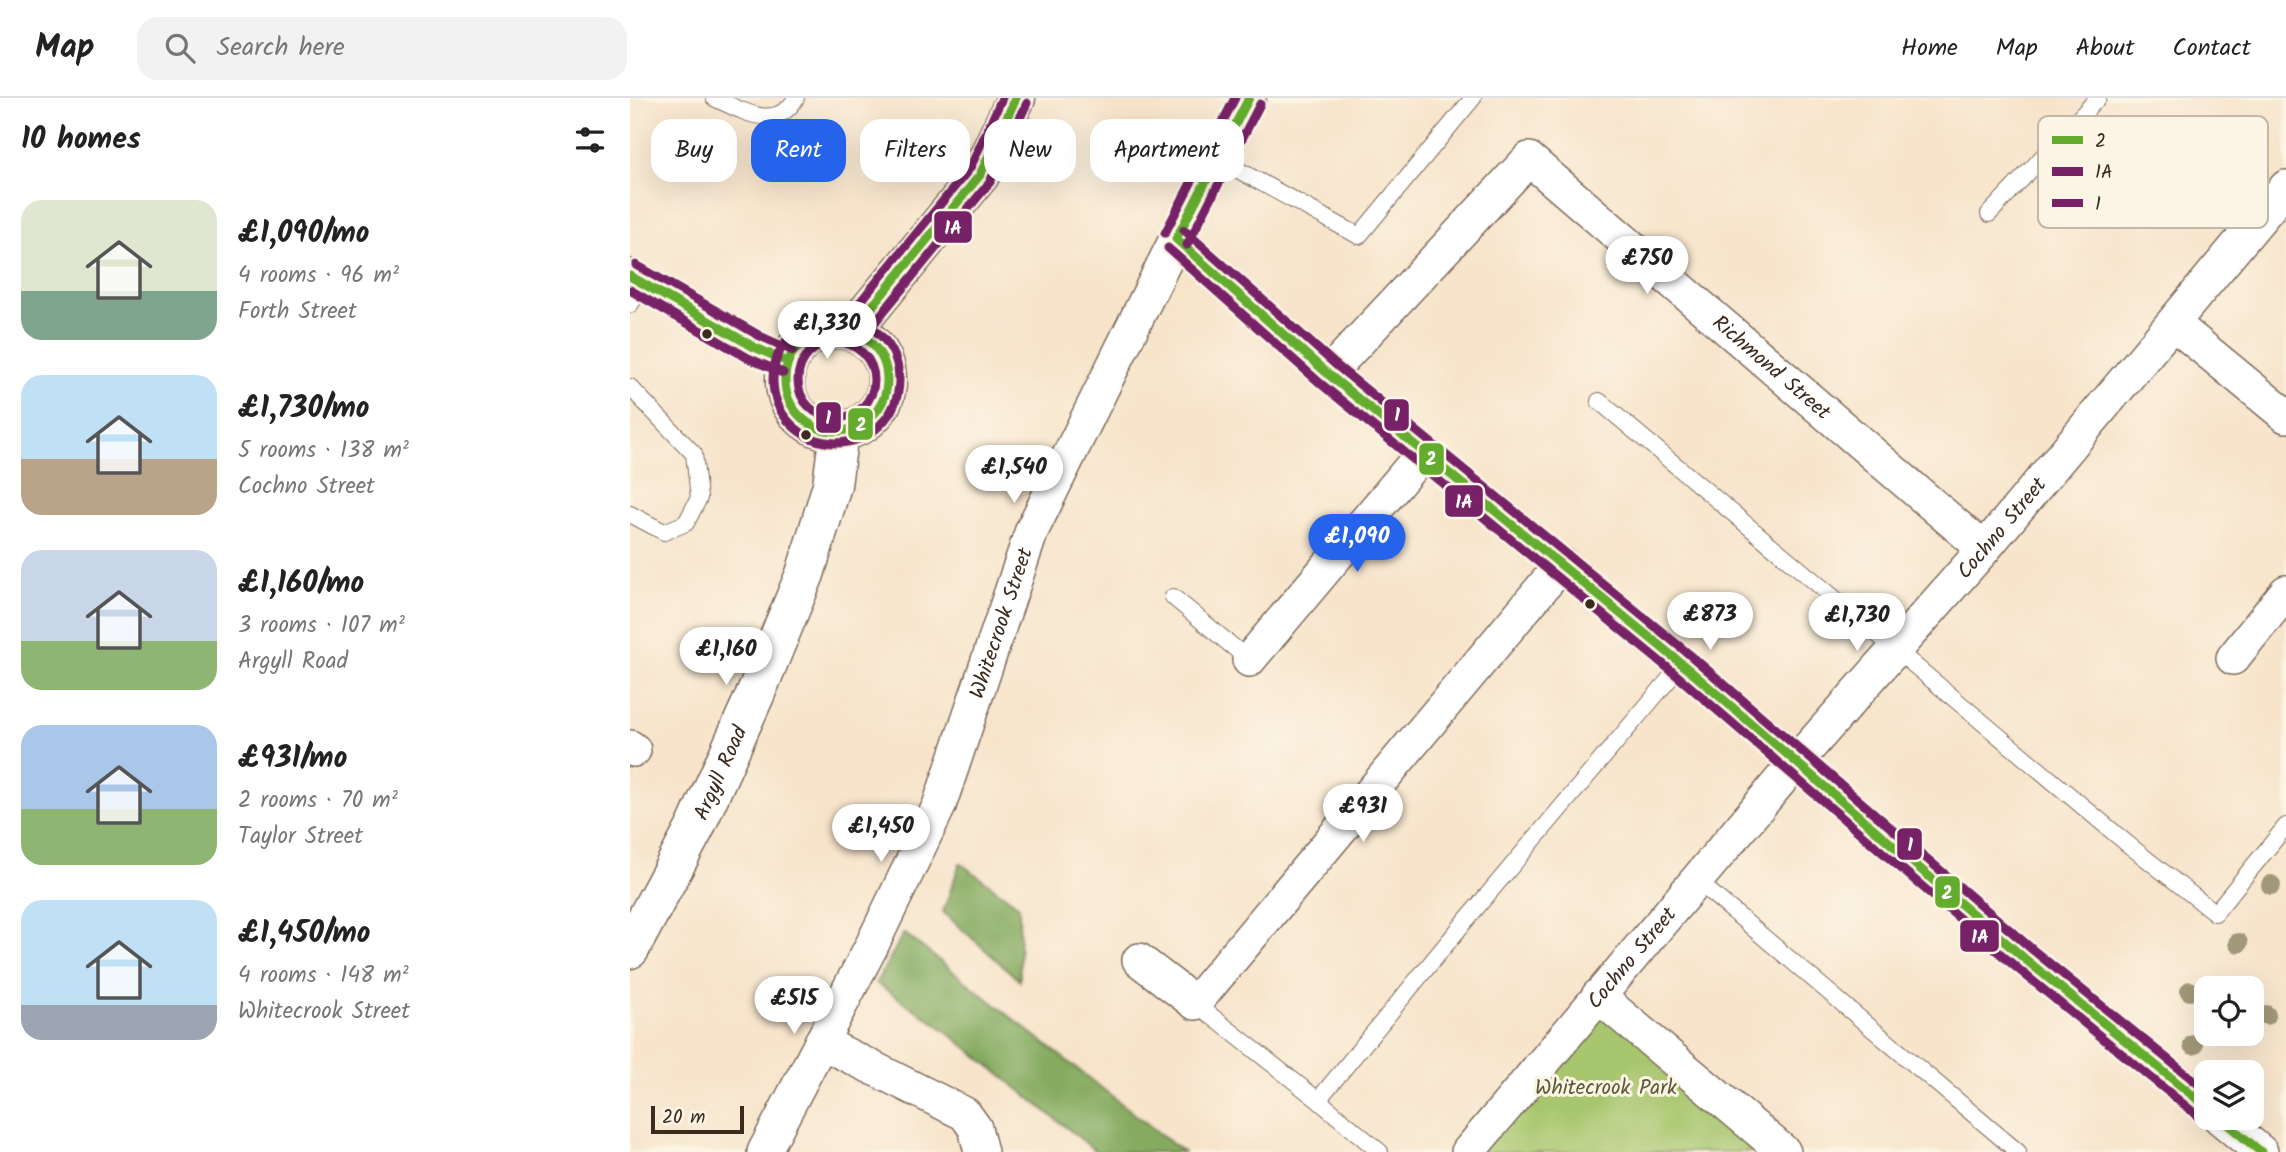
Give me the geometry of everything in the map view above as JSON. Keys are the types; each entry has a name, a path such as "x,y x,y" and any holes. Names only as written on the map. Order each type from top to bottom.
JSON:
{"street":[{"path":"852,331 980,175 1016,98"},
{"name":"Whitecrook Street","path":"1238,119 1249,98"},
{"name":"Richmond Street","path":"1328,374 1529,159 1984,549"},
{"name":"Whitecrook Street","path":"764,1152 872,945 939,806 1032,530 1206,182"},
{"name":"Cochno Street","path":"2268,213 2284,194"},
{"name":"Cochno Street","path":"1468,1152 1796,762 1984,549 2255,228"},
{"path":"1176,239 1328,374 1682,664 2025,959 2194,1097"},
{"path":"634,288 788,362"},
{"path":"2174,324 2286,416"},
{"path":"832,328 852,331 869,341 881,356 887,376 884,395 875,413 858,425 839,431 819,428 802,418 789,401 785,383 788,362 797,346 814,334 832,328"},
{"name":"Argyll Road","path":"630,948 695,828 755,695 805,574 832,485 839,431"},
{"path":"1249,660 1423,453"},
{"path":"1139,960 1195,1003 1562,564"},
{"path":"2233,658 2286,592"},
{"path":"1598,996 1784,1152"},
{"path":"821,1042 965,1114 975,1128 981,1152"},
{"path":"2234,1130 2261,1152"}],"lane":[{"path":"714,98 752,116 773,116 789,110 796,98"},
{"path":"1244,173 1359,236 1473,98"},
{"path":"2081,116 2098,98"},
{"path":"1989,214 2038,162"},
{"path":"630,387 694,454 699,498 686,523 664,532 630,514"},
{"path":"1599,401 2130,846 2215,913 2286,826"},
{"path":"1173,597 1249,660"},
{"path":"1318,1100 1682,664"},
{"path":"1696,880 2018,1152"},
{"path":"1195,1003 1380,1152"}],"green space":[{"path":"960,863 1019,906 1020,981 943,912"},
{"path":"904,933 1183,1152 1097,1152 941,1027 876,983"},
{"name":"Whitecrook Park","path":"1598,996 1784,1152 1470,1152"}],"transit line":[{"name":"1","path":"843,323 970,168 1002,98"},
{"name":"2","path":"852,331 980,175 1016,98"},
{"name":"1","path":"1165,233 1235,98"},
{"name":"2","path":"1176,239 1249,98"},
{"name":"1A","path":"861,339 990,182 1027,103"},
{"name":"1A","path":"1187,245 1260,104"},
{"name":"1","path":"1184,230 1336,365 1690,655 2033,950 2194,1080"},
{"name":"2","path":"1176,239 1328,374 1682,664 2025,959 2194,1096"},
{"name":"1A","path":"1168,248 1320,383 1674,673 2017,968 2194,1113"},
{"name":"1","path":"636,265 760,336 793,351"},
{"name":"2","path":"630,276 754,347 788,362"},
{"name":"1A","path":"630,290 748,358 783,373"},
{"name":"1A","path":"836,317 860,322 880,336 894,356 899,380 894,404 880,424 860,438 836,443 812,438 792,424 778,404 773,380 778,356 792,336 812,322 836,317"},
{"name":"2","path":"836,329 855,333 872,344 883,361 887,380 883,399 872,416 855,427 836,431 817,427 800,416 789,399 785,380 789,361 800,344 817,333 836,329"},
{"name":"1","path":"829,342 843,342 857,348 868,359 874,380 871,395 863,407 843,418 829,418 815,412 804,401 798,387 798,373 804,359 815,348 829,342"},
{"name":"2","path":"2234,1130 2261,1152"}]}
